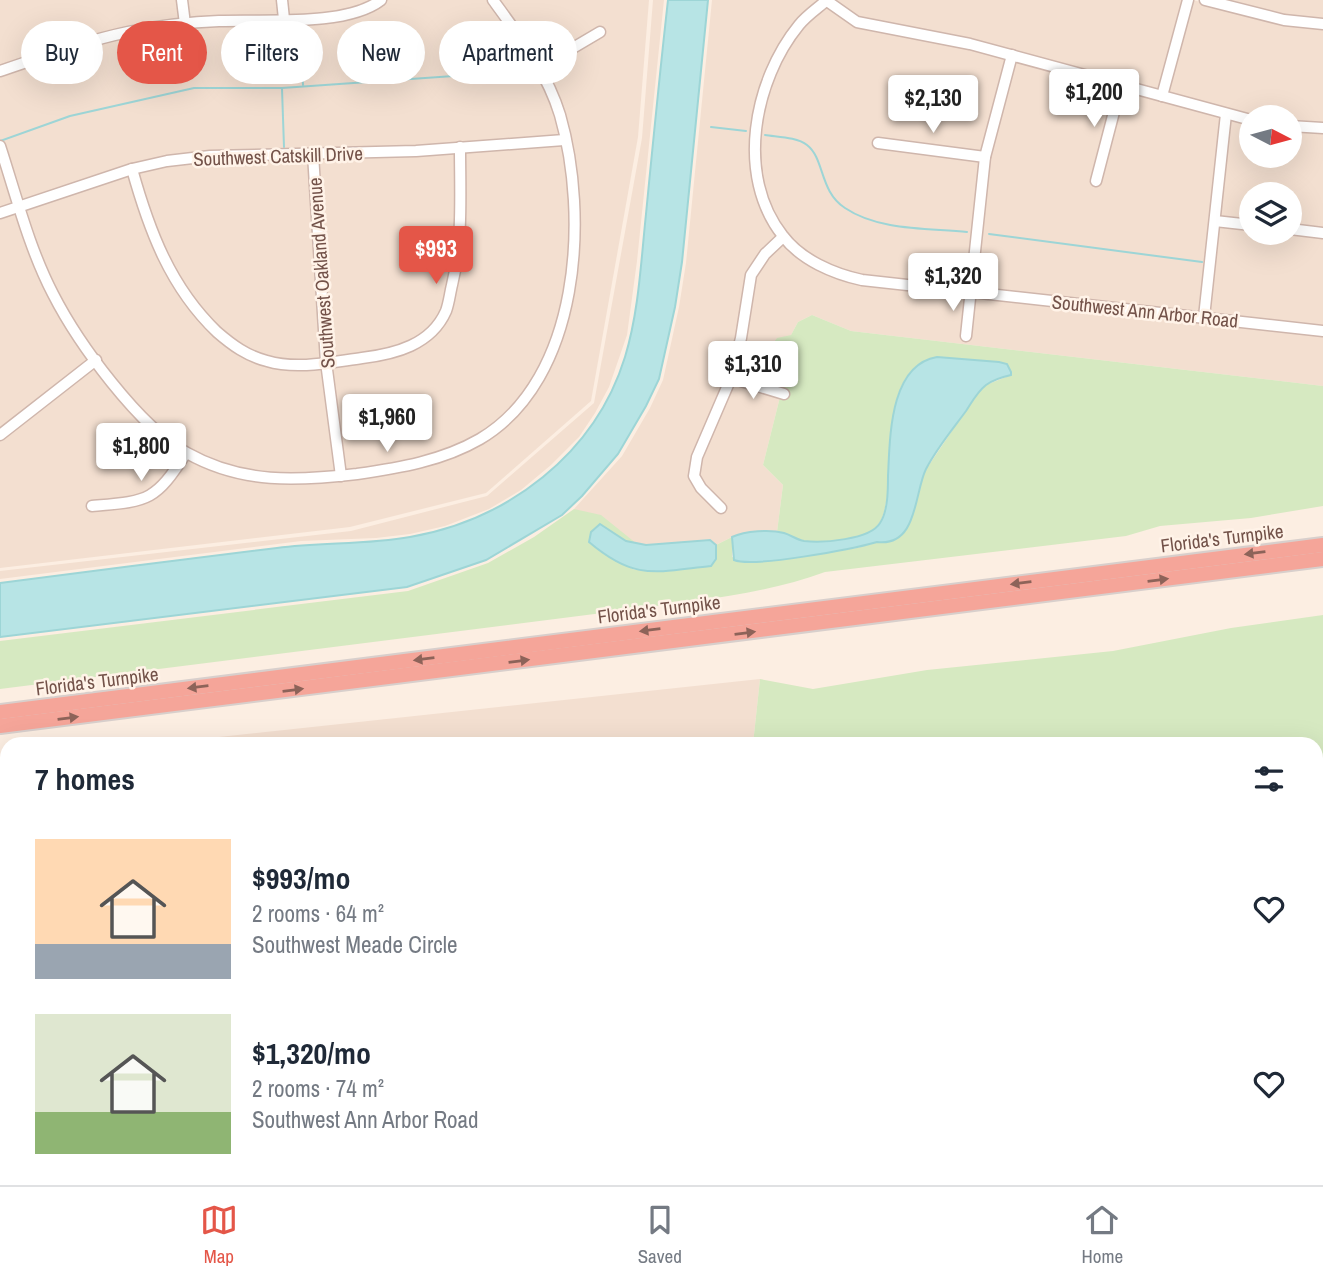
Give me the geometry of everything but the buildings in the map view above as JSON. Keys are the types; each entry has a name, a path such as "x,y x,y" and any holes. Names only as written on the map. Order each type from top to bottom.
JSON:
{"highway":[{"name":"Florida's Turnpike","path":"0,712 1323,545"},
{"name":"Florida's Turnpike","path":"0,726 1323,559"}],"street":[{"path":"182,0 185,21"},
{"path":"282,0 284,19"},
{"path":"207,23 347,15 373,7 381,0"},
{"path":"493,0 507,21"},
{"path":"827,0 857,22 943,38 1012,55 1239,117"},
{"name":"Southwest Ann Arbor Road","path":"827,0 798,25 771,72 761,101 755,137 757,178 767,208 783,237 816,263 848,277 1323,331"},
{"path":"1161,96 1188,0"},
{"path":"1205,0 1284,20 1323,24"},
{"path":"577,46 600,32"},
{"path":"0,71 117,35"},
{"path":"966,336 985,157 1012,55"},
{"path":"0,146 52,293 123,397 148,423 186,453 252,477 304,480 341,476 428,462 480,438 511,413 538,382 556,345 568,299 575,223 572,168 559,115 546,84"},
{"path":"1096,181 1121,85"},
{"path":"1204,317 1226,114"},
{"path":"1302,127 1323,128"},
{"name":"Southwest Catskill Drive","path":"0,213 132,169 167,161 210,156 313,154 564,140"},
{"path":"878,143 985,157"},
{"path":"132,169 145,215 163,260 186,298 234,348 267,362 295,365 384,355 411,347 432,331 446,311 456,268 460,238 460,147"},
{"name":"Southwest Oakland Avenue","path":"313,154 326,362 341,476"},
{"path":"1215,221 1239,224"},
{"path":"1302,230 1323,233"},
{"path":"722,508 701,488 694,476 697,457 731,378 741,338 751,275 765,254 783,237"},
{"path":"1,432 96,360"},
{"path":"731,378 784,394"},
{"path":"92,506 135,502 157,493 186,453"}],"shaded area":[{"path":"0,0 649,0 638,137 591,401 486,493 350,527 0,568"},
{"path":"653,0 664,0 627,335 609,387 595,413 579,437 551,465 521,490 489,509 445,526 410,534 301,541 0,579 0,571 351,531 487,496 594,403 642,138"},
{"path":"712,0 822,0 767,71 753,178 778,236 747,274 737,337 727,377 693,455 698,490 722,513 727,508 698,475 701,458 734,382 780,397 763,465 783,485 777,532 738,534 716,545 710,540 637,544 574,509 622,456 663,380 686,263"},
{"path":"833,0 1184,0 1159,92 859,19"},
{"path":"1193,0 1248,15 1323,27 1323,125 1302,124 1302,105 1239,105 1239,112 1166,94"},
{"path":"1219,0 1323,0 1323,20 1285,16"},
{"path":"827,5 855,25 943,41 1007,58 982,153 874,139 874,146 980,160 967,289 849,274 819,260 786,235 771,207 761,177 759,137 765,102 774,74 801,27"},
{"path":"1015,60 1116,87 1091,184 1099,185 1124,89 1222,117 1200,313 975,290 989,158"},
{"path":"1229,119 1239,121 1239,168 1302,168 1302,131 1323,132 1323,229 1302,227 1302,182 1239,182 1239,220 1219,218"},
{"path":"1218,225 1239,228 1239,245 1302,245 1302,235 1323,237 1323,327 1208,313"},
{"path":"783,242 814,266 966,296 962,339 970,339 974,297 1323,334 1323,386 851,331 812,315 798,322 791,335 768,351 762,377 783,385 781,390 736,375 755,276 768,256"},
{"path":"760,679 754,737 219,737"}],"green space":[{"path":"812,315 851,331 1323,386 1323,506 1251,518 1160,526 1126,536 825,572 752,592 702,600 0,689 0,641 408,591 488,563 534,537 574,509 601,515 637,544 626,541 600,524 632,569 662,571 711,566 716,545 732,537 732,557 751,563 884,543 921,484 925,471 976,395 986,385 1011,375 937,357 915,367 901,387 894,412 887,497 882,518 871,531 856,537 828,542 800,540 777,532 783,485 763,465 780,397 787,399 789,392 781,390 782,385 762,378 768,351 777,338 791,335 798,322"},
{"path":"1323,615 1323,737 754,737 760,679 813,689 927,670 1113,651 1231,628"}],"water":[{"path":"668,0 708,0 682,262 675,307 659,379 646,406 618,454 582,496 562,515 486,560 407,587 0,637 0,583 294,546 410,537 481,515 513,498 543,477 570,452 593,424 611,392 630,340 639,286"},
{"path":"937,357 999,362 1007,364 1011,375 989,383 977,394 940,446 926,469 912,516 900,536 890,541 804,557 761,562 734,560 732,537 744,533 772,531 804,541 822,541 856,537 875,529 883,518 886,507 892,424 901,388 909,374 921,363"},
{"path":"600,524 626,541 646,545 710,540 716,545 716,559 711,566 675,570 646,571 633,568 620,563 589,542 591,532"}],"waterway":[{"path":"0,141 70,116 194,88 282,88 439,77"},
{"path":"282,89 284,147"},
{"path":"711,127 746,131"},
{"path":"765,135 792,139 807,145 817,158 831,193 845,208 858,215 889,225 967,232"},
{"path":"989,234 1202,262"}]}
